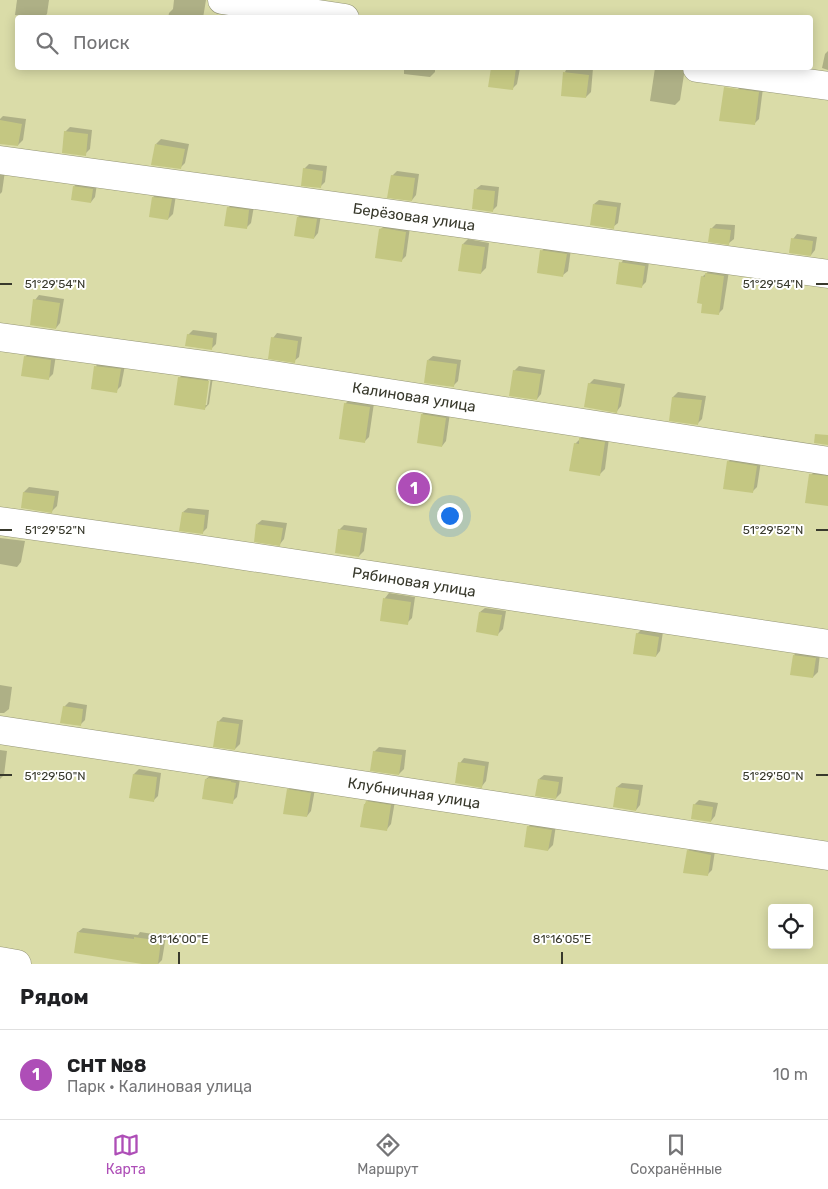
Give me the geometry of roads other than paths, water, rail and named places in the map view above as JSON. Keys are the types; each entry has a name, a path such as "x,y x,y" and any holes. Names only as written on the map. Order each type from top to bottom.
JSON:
{"street":[{"path":"222,0 324,15"},
{"path":"712,70 828,86"},
{"name":"Берёзовая улица","path":"0,160 828,274"},
{"name":"Калиновая улица","path":"0,337 220,367 828,461"},
{"name":"Рябиновая улица","path":"0,521 828,644"},
{"name":"Клубничная улица","path":"0,730 828,856"},
{"path":"0,961 17,964"}],"place":[{"name":"СНТ №8","path":"414,488"}]}
